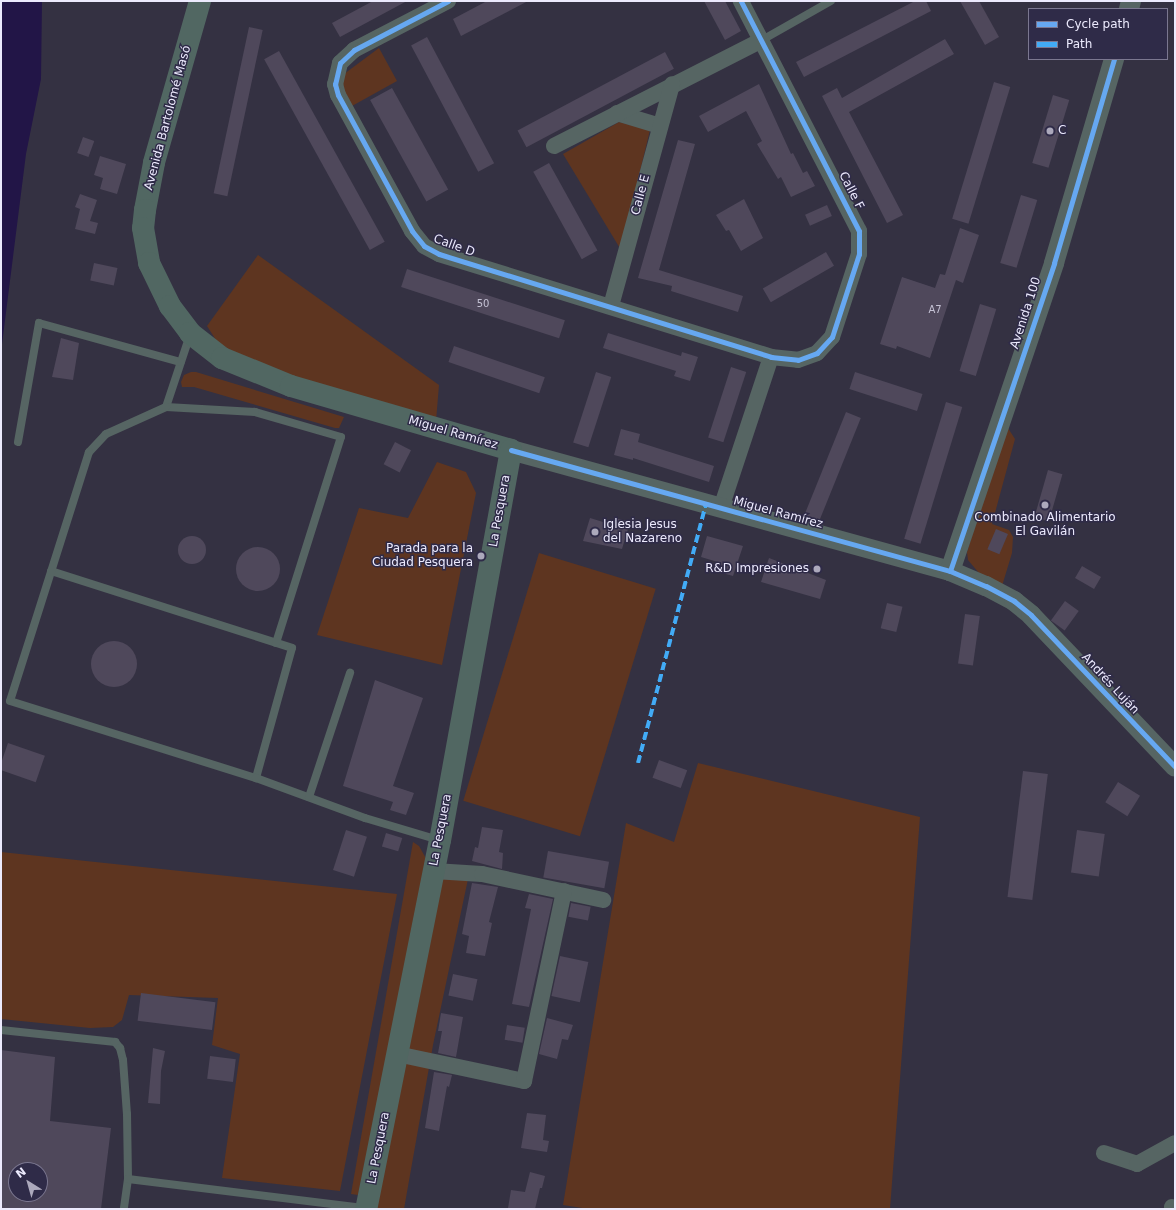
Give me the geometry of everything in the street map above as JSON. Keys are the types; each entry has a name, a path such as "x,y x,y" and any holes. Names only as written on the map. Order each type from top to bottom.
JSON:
{"main road":[{"name":"Avenida Bartolomé Masó","path":"156,282 145,244 145,210 154,162 200,1"},
{"name":"Miguel Ramírez","path":"156,282 190,333 222,358 291,386 511,450"},
{"name":"La Pesquera","path":"366,1208 440,840 511,450"}],"street":[{"name":"Calle D","path":"448,1 345,57 336,72 335,84 338,95 412,232 424,246 439,254 611,306 771,357"},
{"name":"Calle F","path":"741,1 860,231 859,254 832,337 824,348 810,357 786,360 771,357"},
{"path":"554,146 672,84 762,40"},
{"name":"Avenida 100","path":"950,571 1054,263 1114,60"},
{"name":"Calle E","path":"611,306 672,84"},
{"path":"617,113 660,126"},
{"path":"721,508 771,357"},
{"name":"Miguel Ramírez","path":"511,450 950,571 1014,601 1031,615"},
{"name":"Andrés Luján","path":"1031,615 1175,767"},
{"path":"434,870 482,874 603,900"},
{"path":"397,1054 482,1074 524,1081 564,891"},
{"path":"1104,1153 1137,1164 1175,1143"}],"lane":[{"path":"762,40 831,1"},
{"path":"18,442 39,323 181,362"},
{"path":"166,407 190,333"},
{"path":"276,643 341,437 255,412 166,407 106,434 89,452 10,701 256,778 365,818 440,840"},
{"path":"51,571 292,648 256,778"},
{"path":"309,797 350,673"},
{"path":"1,1030 115,1042 120,1048 123,1060 127,1114 128,1179 124,1209"},
{"path":"128,1179 366,1208"}],"shaded area":[{"path":"1,1 42,1 41,79 26,154 1,352"},
{"path":"379,48 397,81 352,106 340,84 344,74"},
{"path":"619,122 650,130 621,250 563,154"},
{"path":"258,255 439,385 436,421 298,380 230,353 216,340 207,326"},
{"path":"191,372 196,372 344,417 339,428 335,428 194,387 182,387 181,382 184,375"},
{"path":"1006,425 1015,439 992,524 1009,530 1013,537 1012,553 1002,586 984,579 968,560 967,552"},
{"path":"437,462 466,472 476,493 442,665 317,635 359,508 408,518"},
{"path":"539,553 656,589 580,836 463,801"},
{"path":"698,763 920,817 890,1209 589,1209 563,1205 626,823 674,842"},
{"path":"413,842 419,846 428,862 358,1195 351,1194"},
{"path":"1,852 397,894 340,1191 222,1178 240,1054 212,1045 218,998 129,995 122,1020 113,1027 90,1028 1,1019"},
{"path":"441,874 468,879 433,1045 404,1209 373,1209"}],"building":[{"path":"373,1 407,1 340,37 332,23"},
{"path":"487,1 528,1 461,36 453,19"},
{"path":"704,1 725,1 741,31 725,40"},
{"path":"915,1 926,1 931,11 804,77 796,62"},
{"path":"960,1 979,1 999,37 985,45"},
{"path":"249,27 263,30 227,196 214,193"},
{"path":"427,37 494,163 478,172 411,45"},
{"path":"945,39 954,54 849,112 903,215 887,223 822,96 837,88 842,98"},
{"path":"279,51 385,242 370,250 264,59"},
{"path":"665,52 674,69 526,147 518,130"},
{"path":"994,82 1010,87 968,224 952,219"},
{"path":"759,84 791,154 793,153 803,173 807,171 815,186 791,197 781,177 778,179 757,144 762,141 746,111 708,132 699,116"},
{"path":"392,88 448,189 426,202 370,100"},
{"name":"C","path":"1053,95 1069,100 1048,168 1032,163"},
{"path":"83,137 94,141 88,157 77,153"},
{"path":"678,140 695,144 659,270 743,296 738,312 671,291 672,286 638,278"},
{"path":"100,156 126,164 117,194 100,189 103,178 94,175"},
{"path":"549,163 597,250 582,259 533,172"},
{"path":"80,194 97,200 90,221 98,223 95,234 75,229 80,209 75,207"},
{"path":"1021,195 1037,200 1016,268 1000,263"},
{"path":"744,199 763,238 741,251 729,230 726,231 716,215"},
{"path":"827,205 832,216 810,226 805,215"},
{"path":"960,228 979,235 963,283 956,280 930,358 897,346 896,349 880,344 902,277 935,288 940,274 945,275"},
{"path":"826,252 834,266 771,302 763,288"},
{"path":"94,263 117,268 114,286 90,281"},
{"path":"407,269 565,320 559,338 401,287"},
{"path":"980,304 996,309 976,376 960,371"},
{"path":"608,333 681,356 682,352 698,357 690,381 674,376 676,371 603,348"},
{"path":"61,338 79,343 73,380 52,377"},
{"path":"454,346 545,377 539,393 448,362"},
{"path":"731,367 746,372 723,442 708,437"},
{"path":"596,372 611,377 588,447 573,442"},
{"path":"855,372 923,394 917,411 849,389"},
{"path":"946,402 962,407 920,544 904,539"},
{"path":"846,412 861,418 819,522 804,516"},
{"path":"621,429 640,434 638,442 714,466 709,482 633,458 633,460 614,455"},
{"path":"395,442 411,450 400,472 384,464"},
{"name":"Combinado Alimentario El Gavilán","path":"1048,470 1062,474 1049,521 1034,517"},
{"path":"590,518 613,525 615,518 630,522 622,549 583,541"},
{"path":"996,529 1008,534 999,554 987,549"},
{"path":"192,536 202,540 206,550 202,560 192,564 182,560 178,550 182,540"},
{"path":"707,536 743,546 733,576 719,572 721,563 701,557"},
{"path":"258,547 270,551 276,557 280,569 276,581 270,587 258,591 246,587 240,581 236,569 240,557 246,551"},
{"path":"769,558 826,580 820,599 761,582"},
{"path":"1082,566 1101,577 1094,589 1075,578"},
{"path":"1065,601 1079,611 1065,630 1051,620"},
{"path":"887,603 903,607 896,632 881,628"},
{"path":"965,614 980,616 973,666 958,664"},
{"path":"114,641 127,645 133,651 137,664 133,677 127,683 114,687 101,683 95,677 91,664 95,651 101,645"},
{"path":"375,680 423,698 393,786 414,793 406,815 390,810 393,802 343,786"},
{"path":"8,743 45,756 36,782 1,770 1,763"},
{"path":"659,760 687,770 681,788 653,778"},
{"path":"1023,771 1048,774 1032,900 1008,897"},
{"path":"1118,782 1140,796 1127,816 1105,802"},
{"path":"482,827 503,830 499,852 503,853 502,869 472,861 475,847 478,848"},
{"path":"346,830 367,837 354,877 333,870"},
{"path":"1077,830 1105,834 1099,876 1071,873"},
{"path":"386,833 402,838 398,851 382,846"},
{"path":"548,851 609,862 604,888 543,878"},
{"path":"472,883 498,887 489,922 492,923 485,956 466,953 469,936 462,934"},
{"path":"529,894 553,899 529,1007 512,1004 531,909 525,908"},
{"path":"571,903 591,907 588,921 568,917"},
{"path":"560,956 588,962 580,1002 551,996"},
{"path":"453,974 477,979 473,1001 448,996"},
{"path":"141,993 215,1002 212,1030 138,1021"},
{"path":"441,1013 463,1017 456,1057 438,1053 442,1031 438,1031"},
{"path":"547,1018 573,1025 568,1040 562,1039 557,1059 539,1054"},
{"path":"507,1025 525,1028 522,1043 505,1040"},
{"path":"153,1048 165,1051 161,1071 160,1104 148,1103"},
{"path":"1,1050 55,1057 50,1121 111,1128 101,1209 1,1209"},
{"path":"210,1056 236,1059 233,1082 207,1079"},
{"path":"434,1072 452,1075 449,1087 447,1086 439,1131 425,1128"},
{"path":"527,1113 546,1115 543,1140 549,1141 547,1152 521,1148"},
{"path":"530,1172 545,1176 542,1188 540,1188 535,1209 508,1208 511,1190 525,1192"}],"marked path":[{"path":"638,763 706,504"}],"cycle path":[{"path":"448,1 354,50 340,63 335,84 338,95 412,231 424,246 439,254 771,357 798,360 817,353 832,337 859,254 859,231 741,1"},
{"path":"950,571 1054,263 1114,60"},
{"path":"511,450 950,571 986,586 1014,601 1031,615 1175,767"}],"place":[{"name":"C","path":"1050,131"},
{"name":"Combinado Alimentario El Gavilán","path":"1045,505"},
{"name":"Iglesia Jesus del Nazareno","path":"595,532"},
{"name":"Parada para la Ciudad Pesquera","path":"481,556"},
{"name":"R&D Impresiones","path":"817,569"}]}
